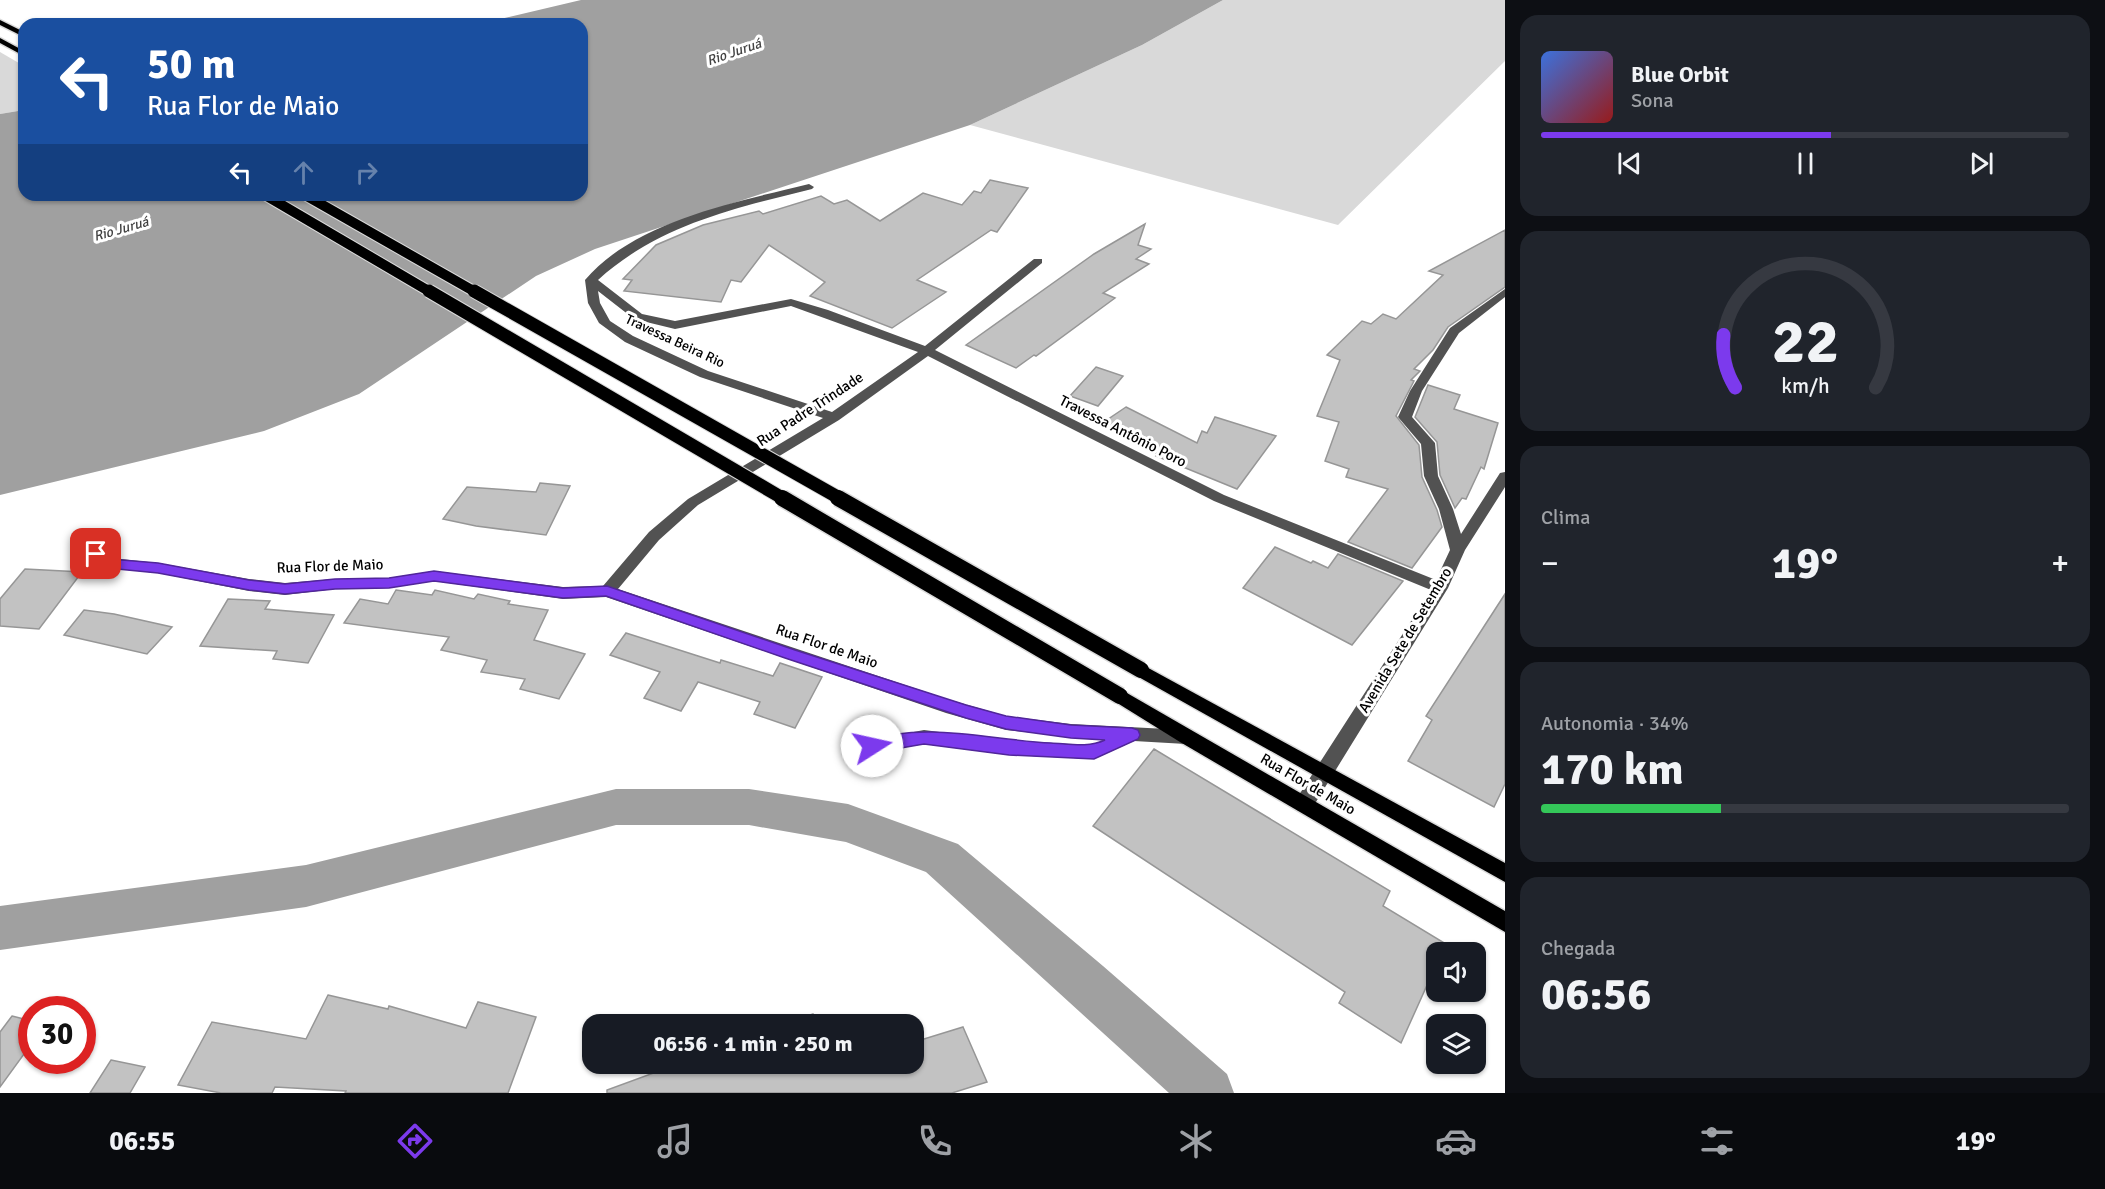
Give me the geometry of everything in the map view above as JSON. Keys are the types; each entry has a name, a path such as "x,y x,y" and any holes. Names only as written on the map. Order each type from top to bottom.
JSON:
{"main road":[{"path":"0,22 18,32"},
{"path":"0,40 18,50"},
{"path":"275,201 1120,696 1186,737"},
{"name":"Rua Flor de Maio","path":"316,201 1324,773 1505,873"},
{"name":"Rua Flor de Maio","path":"1186,737 1505,922"}],"street":[{"path":"591,280 608,262 655,235 697,219 809,187"},
{"name":"Rua Padre Trindade","path":"607,591 654,536 693,502 834,417 927,351 1038,261"},
{"name":"Travessa Antônio Poro","path":"591,280 638,317 675,325 791,302 824,312 927,351 1219,498 1440,588"},
{"name":"Travessa Beira Rio","path":"591,280 594,303 605,323 629,339 704,375 834,417"},
{"path":"1458,550 1446,509 1431,476 1428,443 1405,417 1416,391 1454,331 1505,292"},
{"name":"Avenida Sete de Setembro","path":"1304,804 1440,588 1458,550 1505,476"},
{"name":"Rua Flor de Maio","path":"96,554 107,563 158,568 249,585 285,589 335,584 389,583 434,576 563,593 607,591 956,709 1006,723 1071,731 1186,737"},
{"path":"872,746 924,737 1009,748 1094,752 1132,735"}],"shaded area":[{"path":"1223,0 1505,0 1505,61 1338,225 970,125 1142,45"},
{"path":"0,52 18,62 18,111 0,114"}],"water":[{"name":"Rio Juruá","path":"581,0 1223,0 1142,45 970,125 595,249 536,276 359,394 264,431 0,495 0,114 18,111 18,201 588,201 588,18 504,18"}],"building":[{"path":"990,180 1028,188 997,232 991,230 917,280 946,292 892,328 810,296 825,282 769,245 741,282 731,280 721,302 624,291 632,280 623,279 656,245 703,225 759,211 763,214 821,196 834,204 847,200 880,221 923,193 962,205 974,191 981,193"},
{"path":"1145,224 1138,245 1151,249 1136,259 1149,264 1103,293 1115,298 1036,356 1034,355 1016,368 966,345 1094,254"},
{"path":"1505,230 1505,287 1448,327 1433,350 1414,369 1420,371 1411,380 1414,381 1396,416 1419,445 1422,477 1442,527 1412,568 1348,542 1388,489 1346,477 1349,469 1325,461 1339,422 1317,416 1340,360 1327,355 1362,321 1371,324 1383,314 1396,319 1443,275 1429,271"},
{"path":"1096,367 1123,376 1098,406 1070,396"},
{"path":"1428,385 1460,395 1454,409 1498,423 1484,469 1481,467 1466,499 1462,498 1455,508 1440,475 1437,442 1415,417"},
{"path":"1126,407 1197,443 1202,431 1207,433 1215,417 1276,436 1237,489 1156,456 1158,454 1101,424"},
{"path":"540,483 570,486 546,535 476,526 443,519 467,487 536,492"},
{"path":"1275,547 1328,568 1338,554 1403,581 1352,645 1243,588"},
{"path":"25,569 82,572 39,629 0,626 0,599"},
{"path":"396,590 432,595 435,590 474,599 478,594 510,601 508,604 548,610 534,640 585,654 559,699 520,689 525,679 481,672 487,660 441,650 449,637 344,623 360,599 388,604"},
{"path":"1505,594 1505,784 1494,807 1408,761 1432,720 1426,716"},
{"path":"228,599 270,601 265,609 334,615 308,663 273,659 277,651 200,646"},
{"path":"84,610 172,627 147,654 64,635"},
{"path":"626,633 720,663 721,660 773,676 780,663 822,677 795,728 754,714 760,702 698,682 681,711 644,698 660,672 610,655"},
{"path":"1154,749 1390,891 1383,906 1443,942 1426,942 1426,987 1401,1043 1339,1003 1345,992 1093,826"},
{"path":"328,995 388,1009 389,1006 466,1028 478,1002 536,1017 508,1093 345,1093 346,1091 275,1087 272,1093 221,1093 178,1085 212,1022 306,1039"},
{"path":"12,1016 18,1018 18,1062 0,1087 0,1032"},
{"path":"963,1027 987,1082 952,1093 607,1093 607,1090 651,1074 924,1074 924,1039"},
{"path":"111,1060 145,1067 130,1093 90,1093"}],"waterway":[{"path":"0,928 306,886 616,807 749,807 848,823 942,858 1208,1093"}],"route":[{"path":"96,554 107,563 158,568 249,585 285,589 335,584 389,583 434,576 563,593 607,591 946,706 1006,723 1071,731 1132,735 1094,752 1009,748 924,737 872,746"}]}
